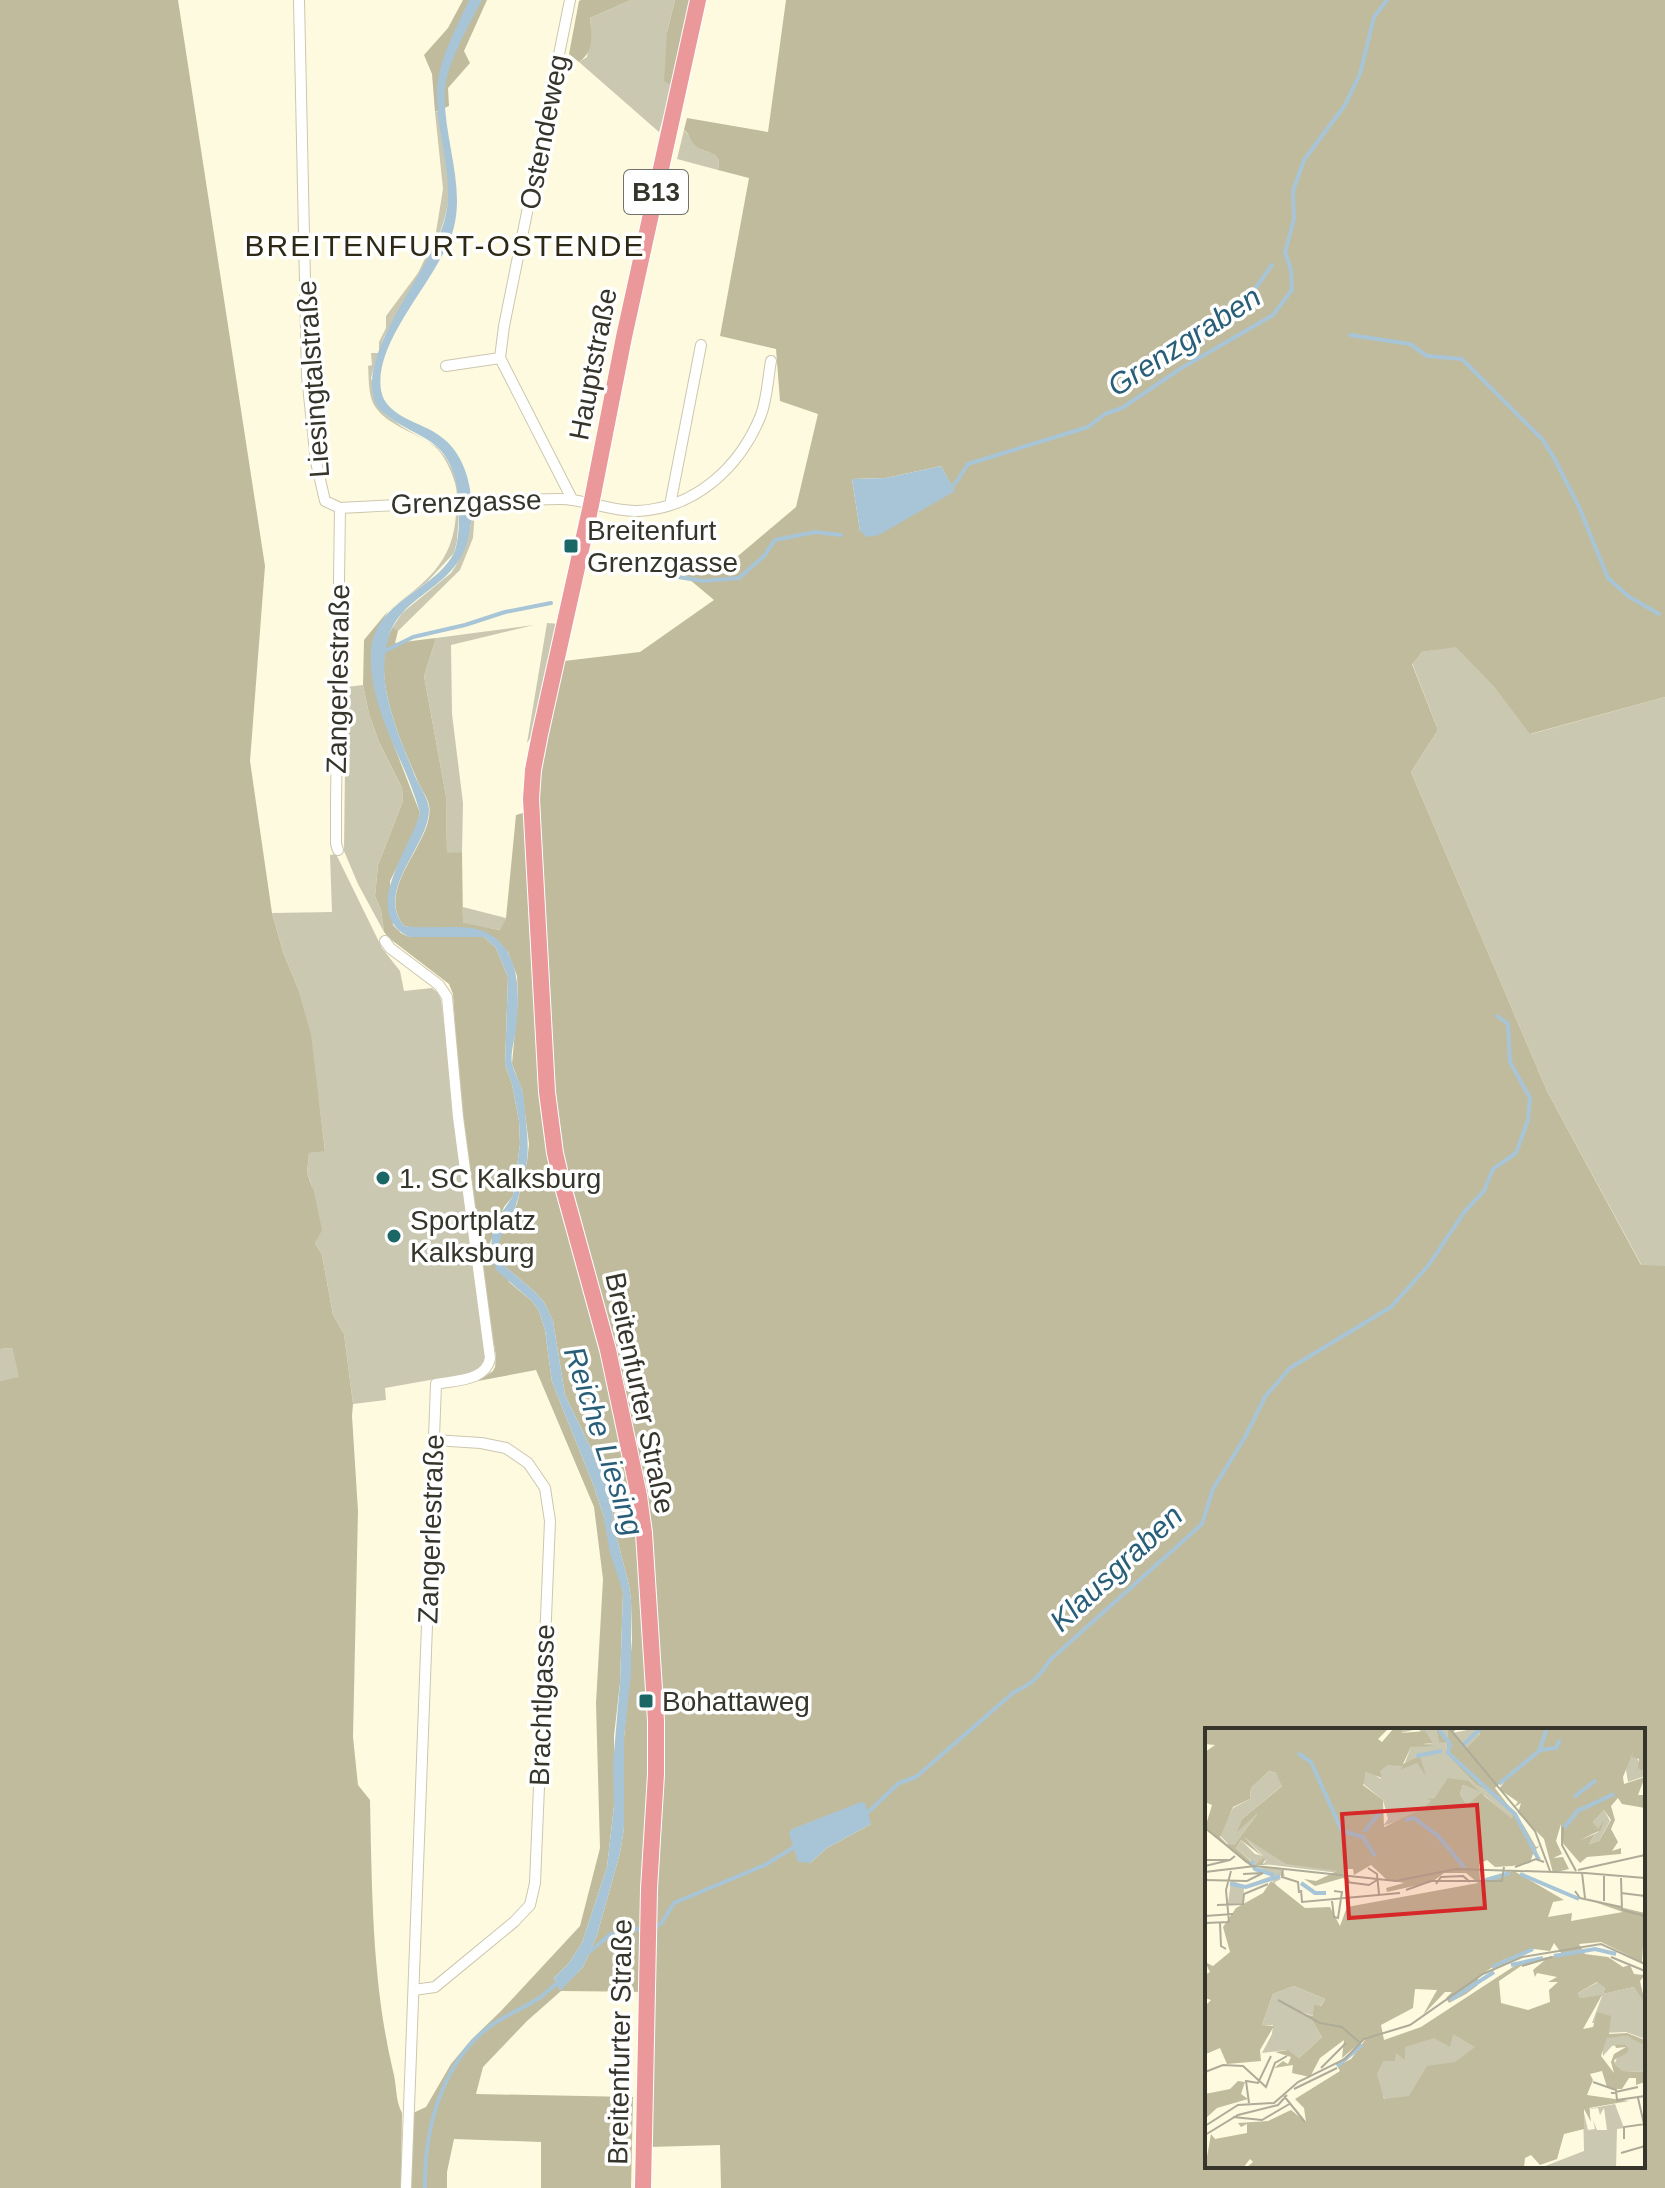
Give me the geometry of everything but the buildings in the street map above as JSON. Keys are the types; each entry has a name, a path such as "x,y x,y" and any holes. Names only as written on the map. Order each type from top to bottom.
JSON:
{"main road":[{"name":"Hauptstraße","path":"567,617 698,0"},
{"name":"Breitenfurter Straße","path":"567,617 533,770 532,849 547,1092 555,1153 608,1350 644,1533 656,1721 656,1774 649,1889 643,2188"}],"street":[{"name":"Liesingtalstraße","path":"299,0 307,376 319,481 325,501 340,508"},
{"name":"Ostendeweg","path":"500,358 570,0"},
{"path":"670,505 701,345"},
{"path":"446,366 500,358 572,499"},
{"path":"591,505 638,511 670,505 711,485 737,460 761,414 771,361"},
{"name":"Grenzgasse","path":"340,508 479,500 572,499 591,505"},
{"name":"Zangerlestraße","path":"338,850 340,508"},
{"name":"Zangerlestraße","path":"385,941 439,985 447,997 458,1117 490,1346 486,1371 477,1376 436,1384 406,2188"},
{"name":"Brachtlgasse","path":"414,1990 435,1987 514,1922 530,1905 535,1883 550,1521 545,1488 528,1463 506,1448 434,1440"}],"shaded area":[{"path":"0,0 178,0 265,566 250,761 272,913 311,1034 325,1151 309,1153 307,1173 322,1230 315,1243 322,1255 333,1315 344,1334 353,1404 358,1511 353,1737 358,1785 370,1800 377,1970 386,2038 402,2113 401,2188 0,2188 0,1381 19,1377 12,1348 0,1349"},
{"path":"463,0 487,0 464,51 470,63 448,88 449,106 435,112 432,74 424,55 448,28"},
{"path":"581,0 631,0 590,18 590,48 579,62 569,54"},
{"path":"631,0 675,0 667,32 673,86 659,132 579,62 587,57 590,18"},
{"path":"675,0 699,0 673,86 664,81 667,32"},
{"path":"786,0 1665,0 1665,697 1530,734 1494,687 1456,647 1422,652 1412,664 1438,730 1411,772 1547,1091 1641,1265 1665,1266 1665,2188 721,2188 720,2145 649,2147 652,1992 561,1991 483,2067 476,2094 633,2097 631,2188 541,2188 541,2142 454,2139 447,2188 409,2188 413,2113 426,2107 451,2064 471,2040 580,1926 600,1848 596,1703 603,1579 594,1507 536,1370 478,1381 493,1371 496,1356 460,1105 453,994 449,984 384,932 381,910 375,896 378,865 403,801 402,788 369,714 363,685 364,640 388,611 382,622 377,694 420,813 416,829 390,881 393,925 409,937 484,937 496,948 508,977 505,1065 512,1084 520,1144 513,1196 504,1207 490,1243 509,1282 539,1311 545,1330 552,1382 593,1484 623,1592 620,1683 614,1736 614,1806 607,1867 582,1943 554,1978 560,1990 583,1967 597,1935 620,1853 624,1828 624,1738 632,1640 629,1585 601,1469 565,1395 553,1321 544,1302 502,1264 498,1256 503,1229 517,1204 529,1144 522,1090 512,1064 517,976 508,952 471,928 420,929 404,926 396,911 400,881 424,834 429,805 395,723 385,684 384,664 392,628 398,631 395,643 436,638 424,676 446,796 447,853 462,852 463,923 500,930 506,918 516,815 537,809 538,772 564,661 640,652 714,600 683,574 738,556 796,507 818,414 780,401 776,349 720,336 749,178 718,170 716,155 701,150 684,130 687,118 768,132","holes":["941,466 954,490 860,531 852,479 886,478","832,1814 871,1824 827,1848 810,1863 793,1829"]},
{"path":"439,111 449,181 447,209 434,247 379,351 386,316 418,273 435,238 443,189 435,112"},
{"path":"684,130 702,150 716,154 718,170 677,159"},
{"path":"371,353 378,353 371,378 385,414 425,440 401,428 378,411 369,390 368,366 372,365"},
{"path":"428,442 437,447 446,458 458,487 457,541 454,553 427,582 388,611 425,581 443,559 449,546 454,531 457,495 451,473 438,449"},
{"path":"472,510 475,510 473,538 460,570 398,631 393,631 402,613 456,566 466,543"},
{"path":"547,623 560,624 535,731 527,743"},
{"path":"534,625 451,645 452,714 463,803 462,852 447,854 446,796 424,676 436,638"},
{"path":"1456,646 1531,734 1665,697 1665,1266 1642,1266 1547,1091 1411,772 1438,730 1412,663 1422,652"},
{"path":"363,685 379,742 402,788 403,801 378,865 375,896 381,910 384,932 344,851 346,687"},
{"name":"1. SC Kalksburg","path":"336,854 382,948 400,971 404,991 432,988 441,1000 485,1352 483,1364 475,1372 385,1388 386,1400 353,1404 344,1334 333,1315 322,1255 315,1243 321,1230 307,1173 309,1153 325,1150 318,1095 297,986 272,913 332,912 330,855"},
{"path":"463,907 506,918 501,930 463,924"},
{"path":"12,1348 20,1378 0,1381 0,1349"}],"water":[{"path":"469,0 482,0 454,55 445,89 457,193 454,227 447,246 387,350 381,370 381,390 389,407 440,436 458,456 471,495 471,522 463,553 454,567 396,621 389,636 384,672 395,725 429,809 427,823 399,883 395,898 397,912 404,926 466,927 483,931 505,948 511,959 518,1001 512,1060 523,1096 528,1149 519,1194 500,1240 499,1255 502,1264 544,1302 553,1321 565,1395 601,1469 629,1585 631,1674 624,1738 624,1828 620,1853 597,1935 583,1967 560,1991 554,1978 582,1943 607,1867 614,1806 613,1764 623,1592 593,1484 552,1382 545,1330 539,1311 532,1301 497,1271 491,1257 492,1231 513,1196 520,1144 512,1084 505,1065 508,977 496,948 484,937 409,937 395,926 388,912 392,879 420,813 381,714 375,694 371,652 382,620 445,566 454,553 458,538 458,493 447,459 435,445 380,409 374,399 372,379 386,334 444,222 448,189 437,107 438,78"},
{"path":"941,466 955,491 879,535 867,537 860,531 852,479 886,478"},
{"path":"865,1803 871,1824 827,1848 810,1863 798,1862 789,1833 792,1829"}],"waterway":[{"name":"Grenzgraben","path":"948,491 968,464 1088,427 1273,315 1292,290 1291,270 1285,252 1294,219 1293,191 1304,160 1345,105 1360,74 1374,17 1387,0"},
{"path":"1237,314 1272,265"},
{"path":"1350,335 1410,344 1427,356 1462,359 1543,440 1579,507 1608,578 1628,596 1659,614"},
{"name":"Grenzgraben","path":"666,575 703,581 739,578 764,556 775,540 815,532 841,535"},
{"name":"Grenzgraben","path":"381,653 413,637 551,603"},
{"name":"Klausgraben","path":"865,1815 899,1783 916,1777 1014,1692 1035,1679 1050,1660 1202,1524 1213,1489 1265,1397 1290,1368 1391,1307 1428,1266 1465,1211 1484,1191 1493,1169 1516,1153 1528,1120 1530,1098 1510,1062 1508,1024 1497,1016"},
{"name":"Klausgraben","path":"654,1927 661,1924 674,1903 765,1865 799,1844"},
{"name":"Klausgraben","path":"588,1953 611,1934 639,1929"},
{"name":"Reiche Liesing","path":"425,2188 433,2120 449,2076 461,2057 475,2039 493,2024 541,1997 560,1981"}],"place":[{"name":"Breitenfurt Grenzgasse","path":"571,546"},
{"name":"1. SC Kalksburg","path":"383,1178"},
{"name":"Sportplatz Kalksburg","path":"394,1236"},
{"name":"Bohattaweg","path":"646,1701"}],"district":[{"name":"BREITENFURT-OSTENDE","path":"445,245"}]}
